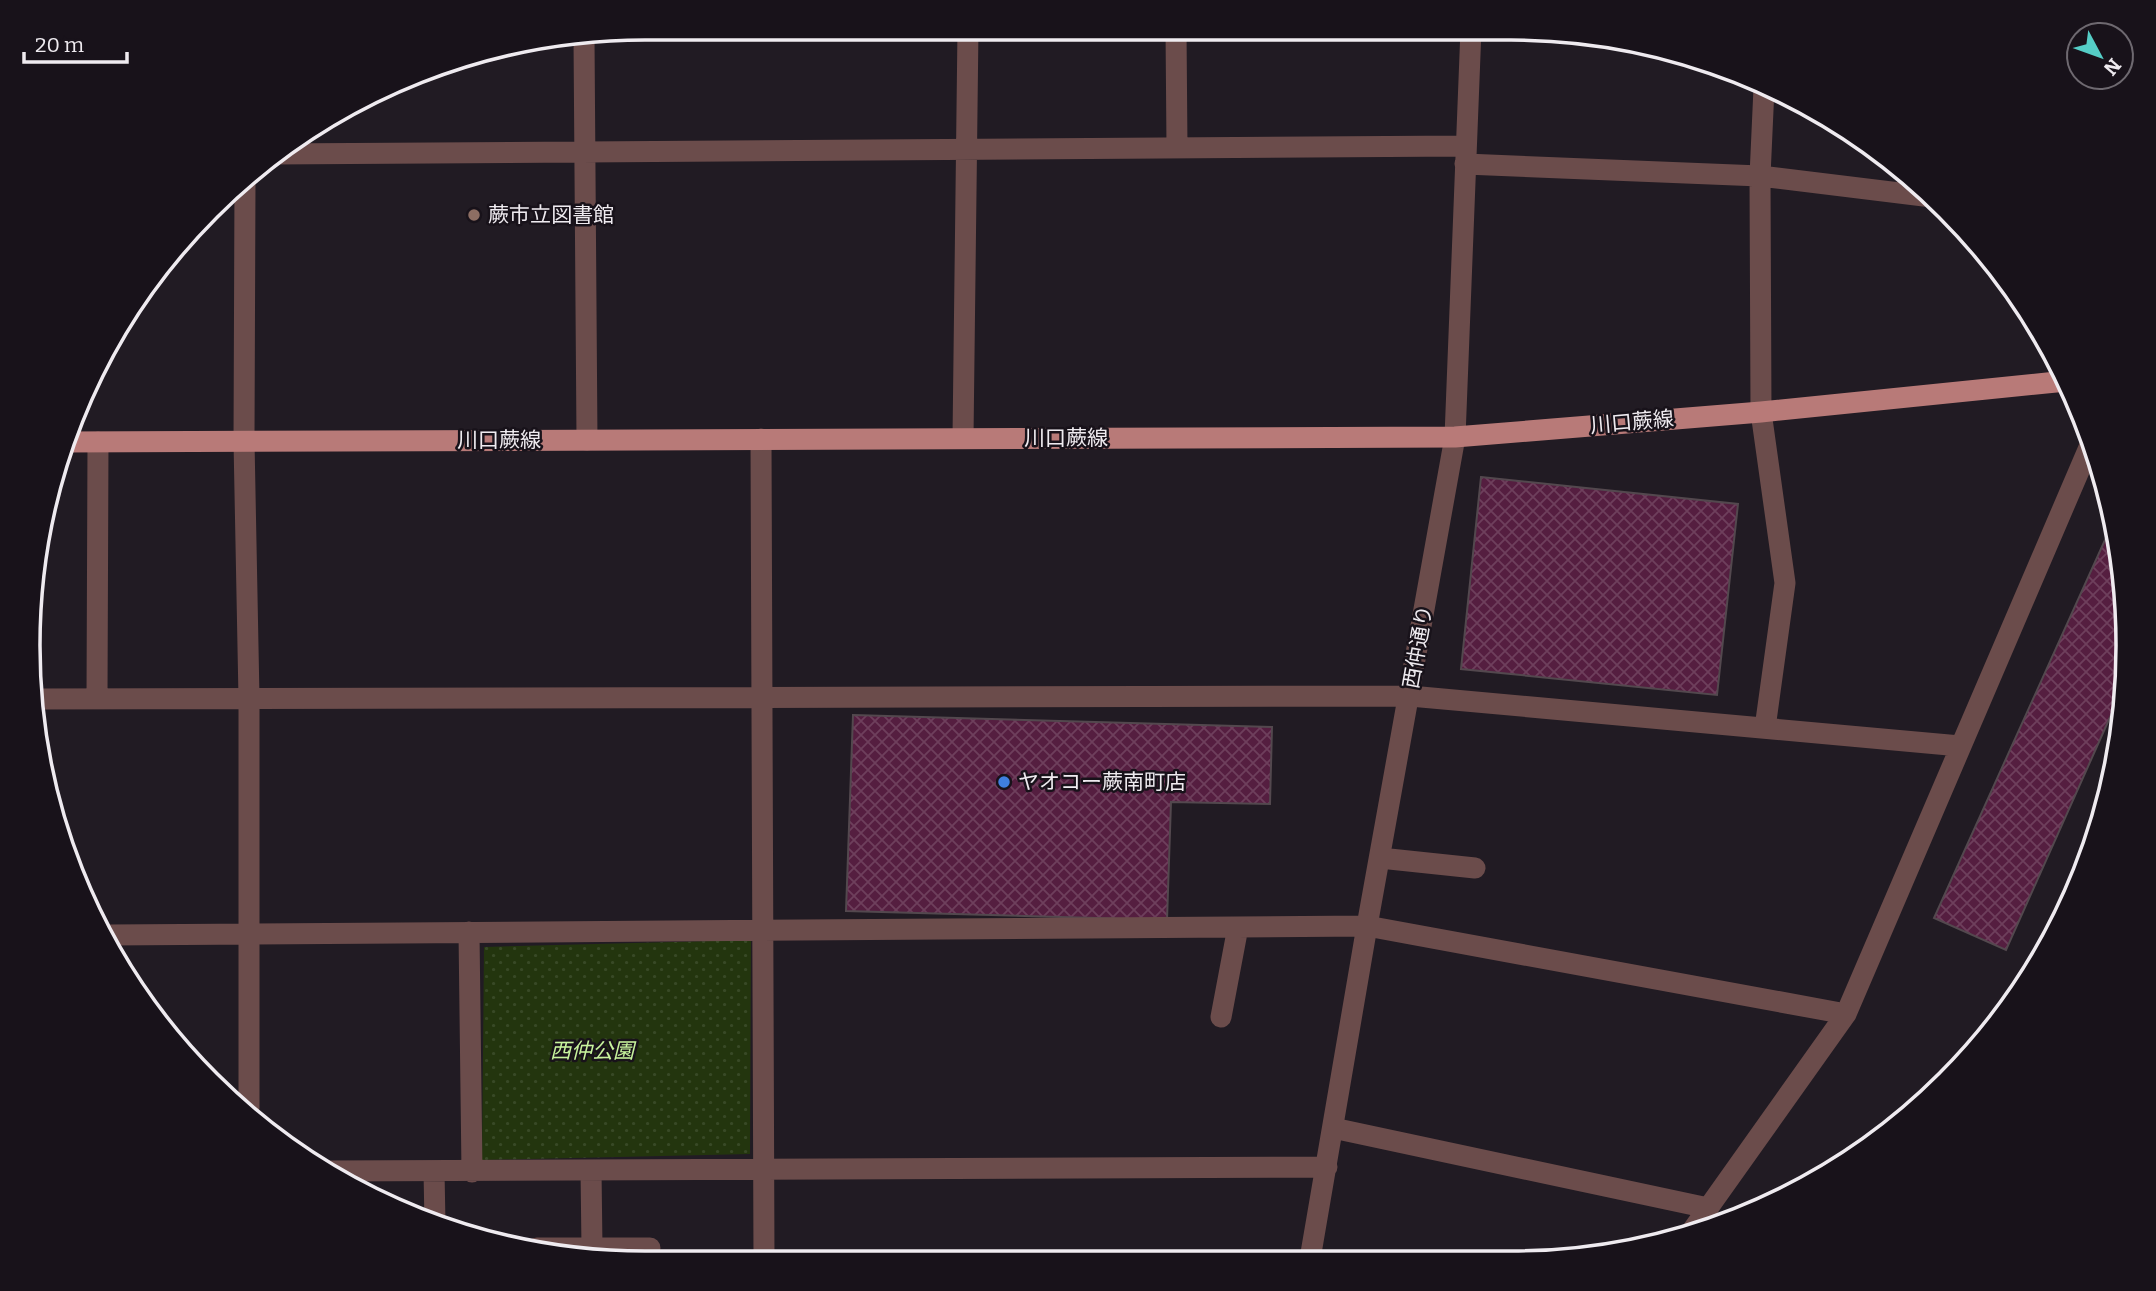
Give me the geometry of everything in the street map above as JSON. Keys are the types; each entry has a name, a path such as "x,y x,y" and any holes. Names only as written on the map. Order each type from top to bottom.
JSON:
{"main road":[{"name":"川口蕨線","path":"75,442 1455,437 1761,412 2055,382"}],"street":[{"path":"963,438 968,40"},
{"path":"1176,40 1177,148"},
{"name":"西仲通り","path":"1311,1251 1455,437 1470,40"},
{"path":"584,44 587,440"},
{"path":"1764,96 1760,176 1761,412 1784,583 1765,728"},
{"path":"292,154 1177,148 1465,155 1760,176 1915,195"},
{"path":"245,191 244,441 249,698 248,1103"},
{"path":"761,439 764,1251"},
{"path":"97,699 98,442"},
{"path":"1699,1221 1846,1014 2085,456"},
{"path":"43,699 1410,696 1961,746"},
{"path":"1380,858 1475,868"},
{"path":"114,935 1367,926 1846,1014"},
{"path":"1221,1017 1238,927"},
{"path":"469,932 471,1171"},
{"path":"1333,1128 1708,1208"},
{"path":"345,1171 1327,1167"},
{"path":"591,1170 592,1248"},
{"path":"434,1171 435,1213"},
{"path":"593,1248 650,1248"}],"green space":[{"name":"西仲公園","path":"751,940 750,1154 482,1160 484,947"}],"building":[{"path":"1481,477 1738,504 1717,695 1461,669"},
{"path":"2106,538 2111,566 2116,646 2112,713 2006,950 1934,918"},
{"path":"853,715 1272,727 1270,804 1171,802 1167,920 846,911"}],"place":[{"name":"蕨市立図書館","path":"474,215"},
{"name":"ヤオコー蕨南町店","path":"1004,782"}]}
